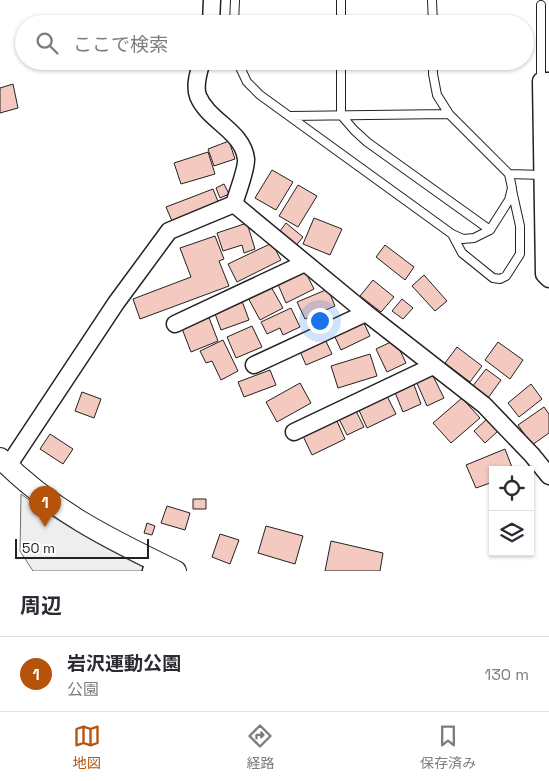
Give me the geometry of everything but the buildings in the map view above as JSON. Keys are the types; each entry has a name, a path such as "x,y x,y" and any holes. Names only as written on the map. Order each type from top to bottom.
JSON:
{"street":[{"path":"211,15 212,0"},
{"path":"199,70 197,78 197,94 208,112 242,144 246,161 234,204"},
{"path":"545,81 542,175 546,216 544,274 549,279"},
{"path":"234,204 366,313 484,405 532,455 549,476"},
{"path":"176,571 74,519 30,486 4,462 169,231 234,204"},
{"path":"175,324 304,263"},
{"path":"254,365 366,313"},
{"path":"294,432 433,366"}],"lane":[{"path":"234,15 235,0"},
{"path":"341,0 341,15"},
{"path":"432,0 433,15"},
{"path":"541,4 545,81"},
{"path":"241,70 247,82 260,95 452,234 464,239 474,238 490,230 509,200 512,188"},
{"path":"341,70 341,115 354,130 490,230"},
{"path":"434,70 437,95 449,114 509,174 520,226 520,254 506,276 500,279 493,278 462,253 452,234"},
{"path":"290,116 449,114"},
{"path":"509,174 542,175"}],"shaded area":[{"path":"21,494 84,536 151,571 33,571 20,551"}],"place":[{"name":"岩沢運動公園","path":"45,527"}]}
